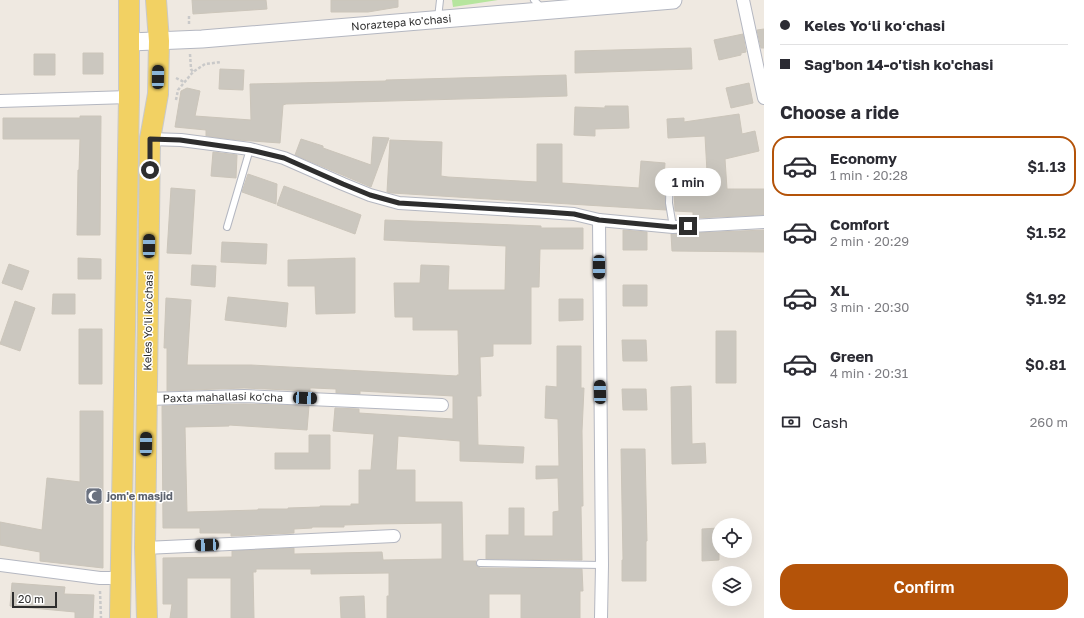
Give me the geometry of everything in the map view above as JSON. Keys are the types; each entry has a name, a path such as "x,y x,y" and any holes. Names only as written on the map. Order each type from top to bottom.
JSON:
{"main road":[{"name":"Keles Yoʻli koʻchasi","path":"120,618 130,42 129,0"},
{"name":"Keles Yoʻli koʻchasi","path":"147,618 145,548 150,139 158,94 159,41 156,0"},
{"name":"Noraztepa ko'chasi","path":"130,42 202,39 438,20 540,6 673,0"}],"street":[{"path":"743,0 764,98"},
{"path":"0,101 129,97"},
{"path":"150,139 180,140 250,150 284,158 370,195 399,203 574,214 599,220 673,227 764,222"},
{"path":"599,220 602,565 601,618"},
{"name":"Paxta mahallasi ko'cha","path":"147,399 244,396 442,405"},
{"path":"145,548 394,536"},
{"path":"0,565 100,578 120,578"}],"lane":[{"path":"438,20 440,0"},
{"path":"227,227 250,150"},
{"path":"670,173 669,203 673,227"},
{"path":"480,563 602,565"}],"path":[{"path":"189,16 189,21"},
{"path":"175,104 178,90 193,72 205,64 221,62"},
{"path":"180,80 184,82"},
{"path":"100,578 101,618"}],"green space":[{"path":"452,0 498,0 453,7"}],"building":[{"path":"192,0 266,0 267,9 193,14"},
{"path":"331,0 398,0 398,7 368,12 331,12"},
{"path":"764,29 764,48 761,48 757,30"},
{"path":"743,34 746,52 741,53 741,55 719,60 714,40"},
{"path":"691,48 692,69 575,73 575,51"},
{"path":"83,53 103,53 103,74 83,74"},
{"path":"34,54 55,54 55,75 34,75"},
{"path":"220,69 244,70 243,90 219,89"},
{"path":"566,75 567,96 286,104 283,105 280,143 206,136 206,130 175,127 181,91 187,88 200,91 195,116 251,120 250,84"},
{"path":"749,83 753,103 731,108 726,88"},
{"path":"605,106 628,106 629,128 595,129 595,136 574,135 575,107 605,108"},
{"path":"739,114 742,134 755,131 759,151 725,159 727,189 764,189 764,215 693,218 693,212 675,211 674,190 708,190 705,136 668,138 667,119 684,118 684,122"},
{"path":"80,116 101,116 100,235 77,235 80,139 3,139 3,118 80,118"},
{"path":"373,137 389,138 371,187 295,155 301,139 371,165"},
{"path":"390,140 442,142 441,176 448,177 537,182 537,144 562,144 562,183 639,188 641,161 665,163 663,191 665,191 666,210 387,192"},
{"path":"213,152 237,155 236,178 211,176"},
{"path":"248,174 277,184 276,204 242,192"},
{"path":"284,186 361,215 355,234 277,205"},
{"path":"171,188 195,190 191,254 167,253"},
{"path":"385,220 541,226 541,228 583,228 583,249 540,249 539,287 531,287 531,344 493,344 493,356 480,357 481,396 477,396 478,445 524,447 523,463 460,461 460,441 398,436 396,470 415,470 415,502 462,502 463,561 476,561 476,565 480,568 582,569 583,591 580,591 580,618 521,618 521,594 489,594 489,618 387,618 389,573 311,574 311,569 256,569 256,572 253,572 254,618 231,618 231,578 187,578 187,618 170,618 172,604 163,604 163,558 232,557 232,551 294,548 294,554 382,552 383,560 442,559 442,523 344,525 344,527 312,527 294,529 294,533 231,536 231,533 200,533 200,528 163,528 162,406 244,404 309,406 307,430 229,425 185,427 187,512 288,509 320,506 351,506 351,504 359,504 359,470 371,470 374,434 333,431 335,408 359,409 359,413 453,419 453,396 360,391 360,394 336,393 336,389 313,388 310,388 310,391 244,388 167,391 167,348 164,348 166,298 191,300 187,365 251,365 459,375 458,330 413,330 413,317 395,317 394,283 420,283 421,265 449,266 448,290 505,290 506,246 384,240"},
{"path":"623,230 647,232 647,250 623,250"},
{"path":"764,230 764,252 672,251 671,234"},
{"path":"222,242 267,244 266,264 221,262"},
{"path":"78,258 101,259 101,279 78,279"},
{"path":"355,258 355,313 316,314 315,286 288,286 288,260"},
{"path":"9,264 29,271 22,290 2,283"},
{"path":"192,265 216,266 215,287 191,285"},
{"path":"623,285 647,285 647,306 623,306"},
{"path":"53,294 75,294 75,314 52,314"},
{"path":"228,297 288,303 286,327 225,320"},
{"path":"559,299 583,299 583,320 559,321"},
{"path":"15,301 35,308 20,351 0,344"},
{"path":"79,329 102,329 102,384 79,384"},
{"path":"716,331 736,331 736,383 716,383"},
{"path":"622,340 646,340 647,361 623,361"},
{"path":"557,346 581,346 581,388 584,388 582,431 583,506 581,506 582,560 486,559 486,535 509,535 509,508 524,508 524,536 553,536 553,512 559,511 558,478 536,479 536,466 559,466 558,419 545,418 546,386 557,387"},
{"path":"691,386 692,444 705,443 706,463 672,464 671,387"},
{"path":"622,389 646,389 647,410 623,410"},
{"path":"80,411 103,411 103,568 40,561 40,552 0,545 0,522 42,530 47,478 80,482"},
{"path":"309,435 330,435 330,469 275,469 275,453 309,453"},
{"path":"621,449 645,449 647,541 646,581 622,581"},
{"path":"712,528 712,558 719,558 719,560 702,561 702,529"},
{"path":"12,583 65,587 64,594 94,595 93,618 75,618 75,612 10,606"},
{"path":"364,596 365,618 341,618 340,597"}],"place":[{"name":"jom'e masjid","path":"94,496"}],"route":[{"path":"150,170 150,139 180,140 250,150 284,158 370,195 399,203 574,214 599,220 673,227 688,226"}]}
